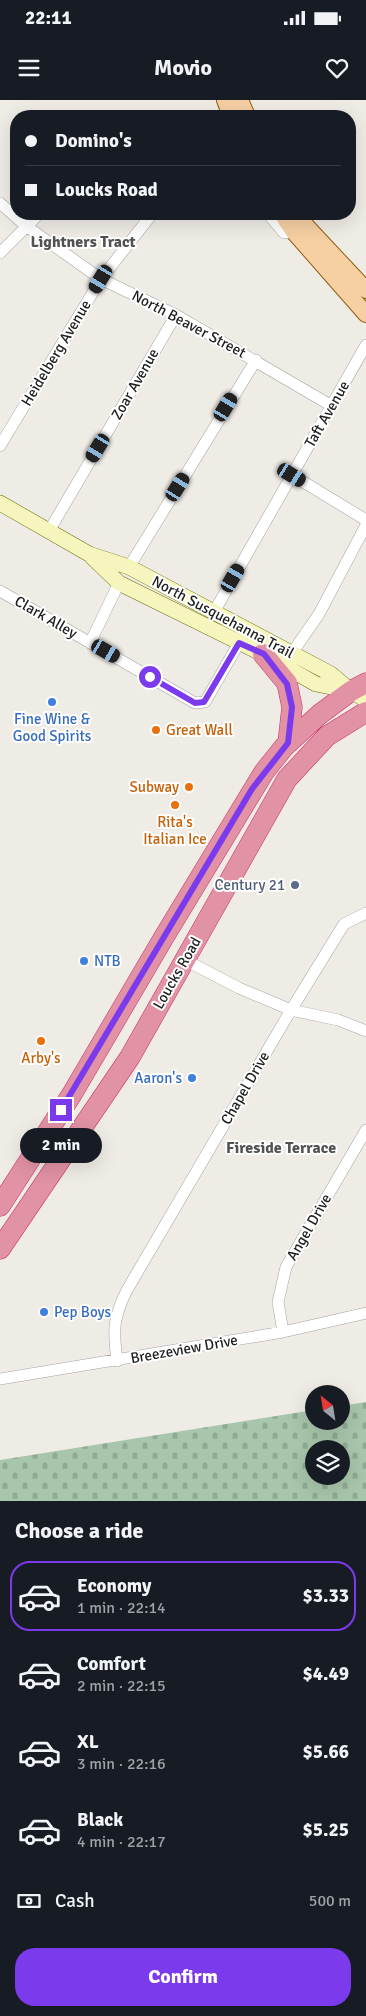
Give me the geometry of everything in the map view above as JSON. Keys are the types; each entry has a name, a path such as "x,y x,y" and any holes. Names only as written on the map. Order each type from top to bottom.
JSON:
{"highway":[{"path":"264,654 287,684 292,707 288,743"},
{"name":"Loucks Road","path":"0,1206 72,1094 252,789 288,743 320,714 361,691"},
{"name":"Loucks Road","path":"0,1249 130,1057 287,779 327,736 366,712"}],"main road":[{"path":"286,220 294,232 366,314"},
{"path":"302,220 366,290"},
{"name":"North Susquehanna Trail","path":"0,503 89,554 129,567 361,691"},
{"name":"North Susquehanna Trail","path":"89,554 119,584 264,654 316,684 361,691"}],"street":[{"name":"North Beaver Street","path":"0,203 10,212"},
{"name":"North Beaver Street","path":"19,220 101,279 176,314 332,406"},
{"path":"0,253 32,220"},
{"name":"Heidelberg Avenue","path":"0,446 101,279 147,220"},
{"path":"273,220 284,233 294,232"},
{"name":"Zoar Avenue","path":"49,531 176,314"},
{"name":"Taft Avenue","path":"214,612 366,345"},
{"path":"129,567 256,360"},
{"path":"292,475 366,520"},
{"path":"292,653 319,614 366,525"},
{"path":"90,643 119,584"},
{"name":"Clark Alley","path":"0,591 195,703 204,702 239,643"},
{"name":"Chapel Drive","path":"117,1361 114,1334 117,1310 124,1297 291,1010 344,924 366,912"},
{"path":"185,960 239,988 291,1010 338,1020 366,1032"},
{"name":"Angel Drive","path":"283,1332 278,1302 286,1267 366,1130"},
{"name":"Breezeview Drive","path":"0,1379 283,1332 366,1313"}],"green space":[{"path":"366,1402 366,1501 0,1501 0,1460 305,1411 305,1430 350,1430 350,1405"}],"place":[{"name":"Fine Wine & Good Spirits","path":"52,702"},
{"name":"Great Wall","path":"156,730"},
{"name":"Subway","path":"189,787"},
{"name":"Rita's Italian Ice","path":"175,805"},
{"name":"Century 21","path":"295,885"},
{"name":"NTB","path":"84,961"},
{"name":"Arby's","path":"41,1041"},
{"name":"Aaron's","path":"192,1078"},
{"name":"Pep Boys","path":"44,1312"}],"district":[{"name":"Lightners Tract","path":"83,241"},
{"name":"Fireside Terrace","path":"281,1147"}],"route":[{"path":"61,1110 252,789 288,743 292,707 287,684 264,654 239,643 204,702 195,703 150,677"}]}
